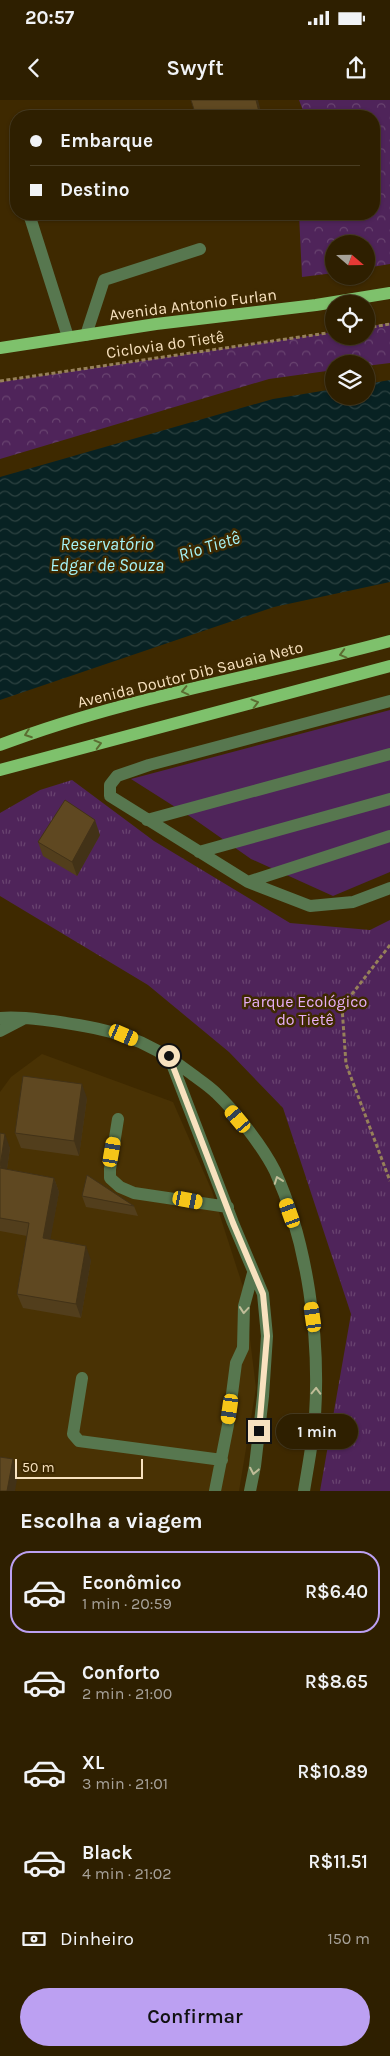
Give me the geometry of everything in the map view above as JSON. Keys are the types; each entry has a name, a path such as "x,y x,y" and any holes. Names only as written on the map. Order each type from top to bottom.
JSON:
{"main road":[{"name":"Avenida Antonio Furlan","path":"0,348 316,305 390,293"},
{"name":"Avenida Doutor Dib Sauaia Neto","path":"0,744 93,713 390,641"},
{"path":"0,770 390,666"}],"street":[{"path":"31,220 68,338"},
{"path":"86,335 104,280 200,248"},
{"path":"390,701 149,765 117,776 110,786 110,796 248,882 310,906 353,902 390,888"},
{"path":"147,820 390,754"},
{"path":"199,852 390,799"},
{"path":"248,882 390,836"},
{"path":"0,1018 25,1018 87,1026 124,1035 154,1047 169,1056 216,1093 249,1132 274,1171 295,1227 310,1294 316,1367 315,1418 304,1491"},
{"path":"0,1031 25,1018"},
{"path":"169,1056 253,1273 263,1294 267,1336 262,1404 255,1466 250,1491"},
{"path":"118,1119 110,1178 120,1187 134,1193 228,1207"},
{"path":"215,1491 222,1460 236,1363 243,1348 244,1306 253,1273"},
{"path":"82,1378 73,1434 79,1441 222,1460"}],"path":[{"path":"375,326 390,324"},
{"name":"Ciclovia do Tietê","path":"0,380 325,333"},
{"path":"390,945 342,1007 346,1064 390,1181"}],"shaded area":[{"path":"42,1054 173,1102 212,1191 244,1290 256,1388 239,1491 0,1491 0,1092 11,1077"}],"green space":[{"path":"299,100 390,100 390,264 375,266 375,235 325,235 325,274 302,277 299,220 380,220 380,110 303,110"},
{"path":"390,323 390,363 375,365 375,355 325,355 325,371 269,379 0,459 0,382 325,333 325,345 375,345 375,326"},
{"path":"390,710 390,872 333,896 251,859 194,819 131,779"},
{"name":"Parque Ecológico do Tietê","path":"72,780 154,841 290,923 370,930 390,920 390,1491 320,1491 351,1314 283,1108 229,1052 148,985 0,896 0,813 40,790"}],"water":[{"name":"Reservatório Edgar de Souza","path":"390,380 390,582 274,607 0,700 0,477 273,399 325,390 325,405 375,405 375,382"}],"building":[{"path":"191,100 256,100 258,110 194,110"},
{"path":"65,800 95,820 72,862 38,842"},
{"path":"23,1076 82,1084 74,1141 15,1133"},
{"path":"0,1133 5,1134 0,1166"},
{"path":"0,1168 54,1178 43,1238 86,1246 76,1304 17,1294 29,1223 0,1218"},
{"path":"87,1175 134,1206 82,1196"},
{"path":"0,1457 13,1459 7,1491 0,1491"}],"route":[{"path":"169,1056 233,1223 263,1294 267,1336 259,1431"}],"water label":[{"name":"Rio Tietê","path":"209,546"}]}
